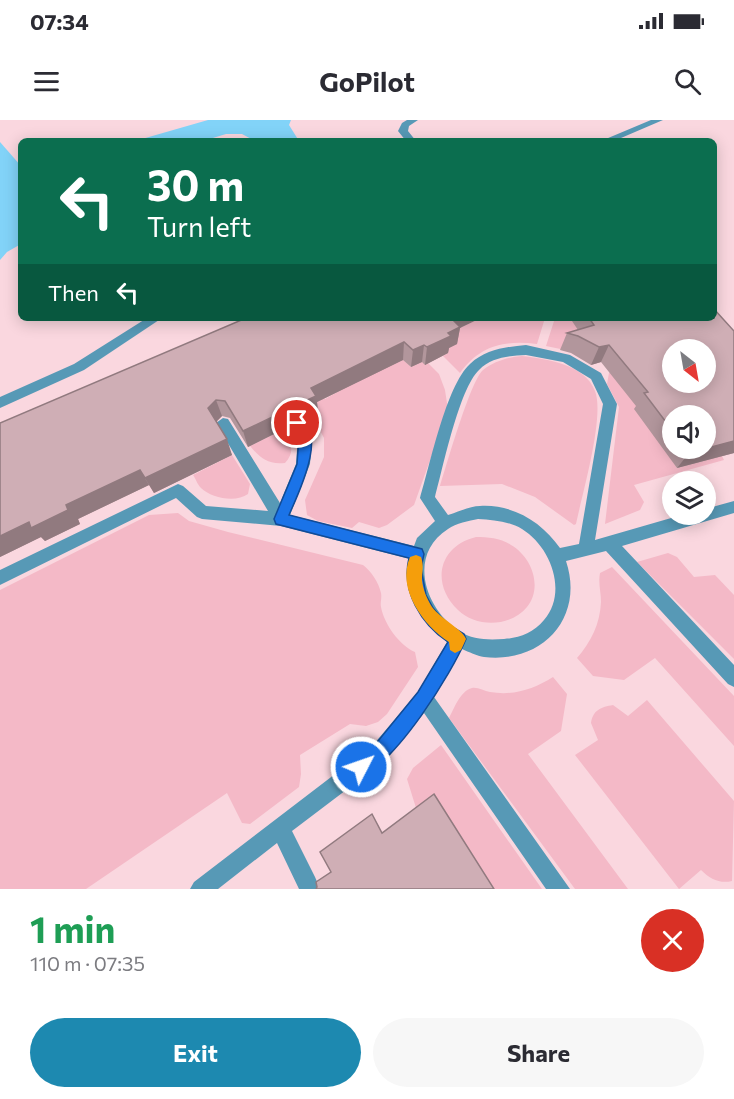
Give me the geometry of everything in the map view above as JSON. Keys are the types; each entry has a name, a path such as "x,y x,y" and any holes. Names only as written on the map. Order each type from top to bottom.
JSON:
{"street":[{"path":"409,138 403,131 405,125 414,120"},
{"path":"614,138 659,120"},
{"path":"0,403 80,367 151,321"},
{"path":"444,521 428,498 459,390 474,367 499,352 526,350 550,354 566,358 596,376 610,404 586,550"},
{"path":"223,423 281,519"},
{"path":"281,519 303,464 305,435 297,423"},
{"path":"0,578 177,490 202,512 281,519 417,554"},
{"path":"556,555 586,550 734,507"},
{"path":"478,512 496,513 514,518 538,534 556,555 564,580 562,605 540,636 516,647 501,649 472,645 441,628 428,613 419,597 414,568 423,541 444,521 460,514 478,512"},
{"path":"609,543 734,678"},
{"path":"201,889 380,752 424,698 458,639"},
{"path":"424,698 559,889"},
{"path":"281,830 308,884"}],"shaded area":[{"path":"475,321 544,321 537,344 504,344 485,350 460,373 443,356 448,353 447,334"},
{"path":"554,321 583,321 590,331 570,351 546,346"},
{"path":"522,356 553,361 574,369 590,382 595,391 597,418 595,436 574,525 535,497 502,484 440,486 466,406 483,370 507,358"},
{"path":"400,357 411,367 422,362 428,363 439,374 445,390 448,410 414,505 387,525 379,528 359,522 352,528 318,521 307,515 305,500 324,457 324,438 312,415 318,412 311,402 321,397 325,399"},
{"path":"619,371 662,443 662,459 672,459 677,468 722,456 724,460 684,471 662,471 662,477 634,485 644,502 640,510 605,524 619,407 607,384 609,373"},
{"path":"282,430 291,446 285,463 265,460 250,446"},
{"path":"232,455 250,484 248,494 237,498 224,498 205,491 198,485 193,475"},
{"path":"178,513 189,521 228,532 363,565 378,585 385,620 398,640 415,652 418,667 387,714 378,722 366,726 350,724 300,755 299,787 250,824 242,823 227,793 86,889 0,889 0,590 149,515"},
{"path":"476,537 494,538 507,543 518,550 530,565 535,582 534,591 532,599 520,614 493,623 474,620 465,616 449,599 442,577 447,557 454,548"},
{"path":"668,553 677,557 694,577 715,575 734,595 734,659 637,562"},
{"path":"612,567 734,696 734,746 655,658 624,680 593,676 577,658 587,646 599,618 600,573"},
{"path":"553,677 567,694 561,731 528,754 628,889 575,889 449,718 461,696 472,688 499,693 515,692 539,685"},
{"path":"647,700 734,801 732,881 715,880 701,870 679,889 575,755 598,740 591,723 598,710 613,705 628,716"},
{"path":"441,745 542,889 488,889 416,808 407,779 413,768"}],"water":[{"path":"208,120 291,120 289,125 297,138 249,138 242,134 226,134 213,138 145,138"},
{"path":"0,142 18,163 18,246 7,252 0,260"}],"building":[{"path":"717,312 734,331 734,441 716,446 716,405 662,405 662,417 644,393 648,392 609,345 599,347 567,333 594,325 591,321 717,321"},
{"path":"239,321 454,321 460,327 448,333 451,336 427,347 424,345 413,350 404,342 311,388 316,396 301,403 293,400 285,406 287,410 243,431 225,401 216,400 208,408 227,439 145,478 140,470 66,505 68,510 31,528 29,522 0,536 0,423"},
{"path":"434,794 494,889 316,889 316,882 331,872 320,852 372,814 382,833"}],"slow traffic":[{"path":"416,562 415,582 419,597 428,613 441,628 458,639 455,645"}],"route":[{"path":"297,423 305,435 303,464 281,519 417,554 414,568 419,597 428,613 441,628 458,639 424,698 380,752 361,767"}]}
